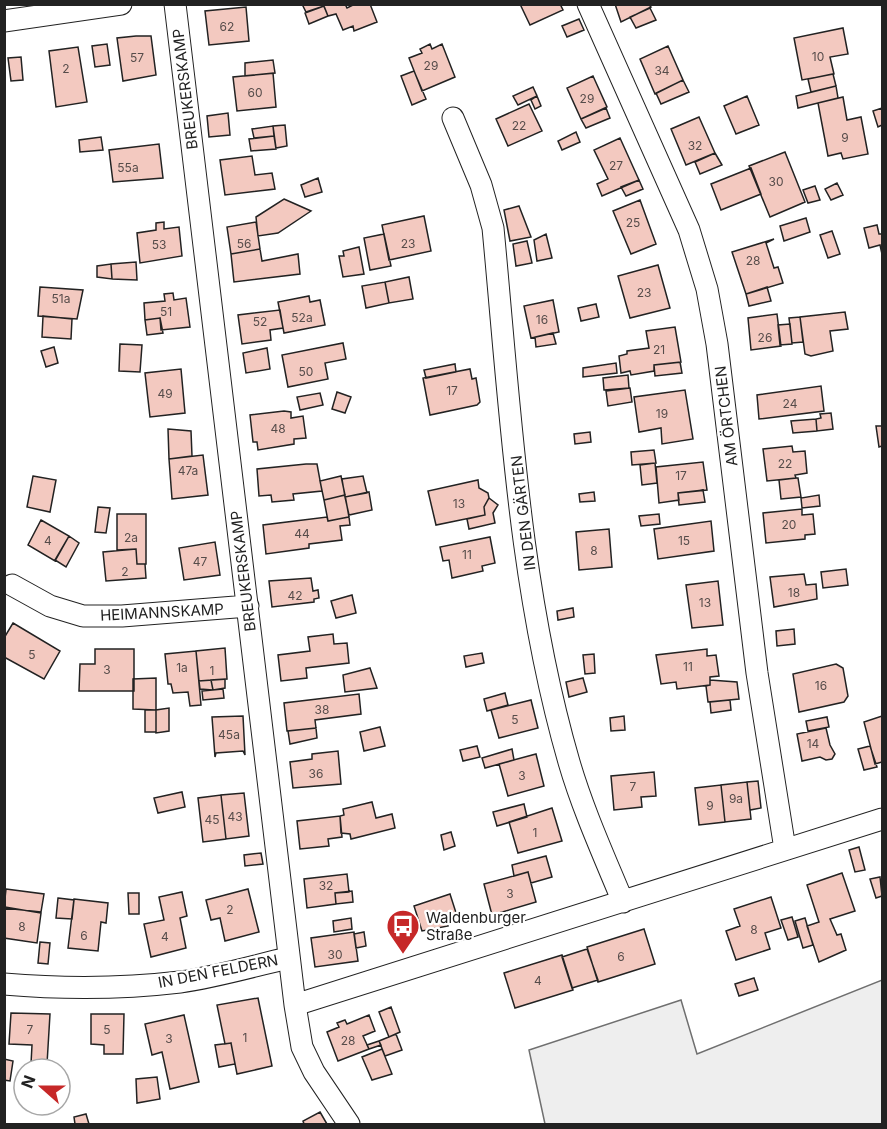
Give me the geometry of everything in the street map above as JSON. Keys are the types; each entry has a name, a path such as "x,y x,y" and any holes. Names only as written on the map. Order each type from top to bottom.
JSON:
{"street":[{"path":"4,21 121,4"},
{"name":"BREUKERSKAMP","path":"175,4 295,1005 302,1047 314,1072 349,1125"},
{"name":"AM ÖRTCHEN","path":"588,4 689,230 707,289 717,344 757,673 785,849"},
{"name":"IN DEN GÄRTEN","path":"453,118 481,185 493,228 520,497 539,634 570,763 623,902"},
{"name":"HEIMANNSKAMP","path":"12,585 50,606 83,616 122,616 248,606"},
{"path":"295,1005 882,819"},
{"name":"IN DEN FELDERN","path":"4,984 56,988 182,982 288,958"}],"shaded area":[{"path":"882,980 882,1124 545,1124 529,1050 681,1000 697,1054"}],"building":[{"path":"302,4 323,4 324,6 306,12"},
{"path":"323,4 345,4 347,8 355,4 370,4 377,22 354,31 353,26 343,30 336,14 328,16"},
{"path":"520,4 560,4 563,10 530,25"},
{"path":"615,4 648,4 651,7 621,22"},
{"path":"324,6 328,16 309,24 305,13"},
{"path":"246,7 249,41 209,45 205,11"},
{"path":"650,8 656,20 636,28 630,17"},
{"path":"579,19 584,30 567,37 562,26"},
{"path":"843,28 848,54 830,57 834,74 802,80 794,38"},
{"path":"151,36 156,75 123,81 117,38"},
{"path":"107,44 110,65 95,67 92,46"},
{"path":"430,44 432,49 442,44 455,77 422,91 409,58 422,53 420,49"},
{"path":"668,46 683,80 655,94 640,59"},
{"path":"78,47 87,102 56,107 49,51"},
{"path":"21,57 23,80 11,81 8,58"},
{"path":"273,60 275,73 245,76 245,63"},
{"path":"414,71 426,99 412,105 401,76"},
{"path":"273,73 276,107 237,111 233,77"},
{"path":"833,74 836,86 811,92 808,79"},
{"path":"593,76 607,107 581,119 567,88"},
{"path":"683,80 689,92 661,104 656,93"},
{"path":"836,86 838,98 798,108 796,96"},
{"path":"533,87 537,96 518,105 513,96"},
{"path":"537,96 541,106 535,109 531,100"},
{"path":"747,96 759,125 736,134 724,106"},
{"path":"843,97 847,120 861,117 868,154 843,159 841,153 828,156 818,103"},
{"path":"529,104 542,131 508,146 496,119"},
{"path":"606,108 610,118 586,128 581,119"},
{"path":"882,108 882,125 878,127 873,111"},
{"path":"228,113 230,135 209,137 207,116"},
{"path":"699,117 715,153 686,165 671,129"},
{"path":"285,125 287,146 276,148 273,126"},
{"path":"273,126 274,136 254,138 252,129"},
{"path":"576,132 580,142 562,150 558,141"},
{"path":"274,136 276,149 251,151 249,139"},
{"path":"101,137 103,150 80,152 79,140"},
{"path":"620,138 639,180 602,196 597,184 608,179 594,150"},
{"path":"159,144 163,178 113,182 109,150"},
{"path":"785,152 805,202 770,217 749,166"},
{"path":"715,153 722,165 700,174 695,162"},
{"path":"252,156 255,175 272,173 275,189 225,195 220,160"},
{"path":"751,168 761,194 721,210 711,184"},
{"path":"318,178 322,192 305,197 301,185"},
{"path":"639,180 643,189 626,196 621,187"},
{"path":"837,183 843,195 831,200 825,189"},
{"path":"815,186 820,200 808,203 803,190"},
{"path":"284,199 311,211 278,233 258,236 256,217"},
{"path":"640,200 656,244 631,254 613,211"},
{"path":"519,206 531,237 510,241 504,210"},
{"path":"424,216 431,251 389,260 382,225"},
{"path":"806,218 810,232 784,241 780,226"},
{"path":"164,222 164,229 179,227 182,256 140,263 137,233 156,230 156,223"},
{"path":"256,222 260,249 231,254 227,227"},
{"path":"877,225 879,234 882,234 882,254 880,245 869,248 864,228"},
{"path":"832,231 840,254 828,258 820,235"},
{"path":"384,234 391,266 370,270 364,238"},
{"path":"546,234 552,258 537,261 534,240"},
{"path":"774,239 766,243 774,268 778,267 783,283 746,294 732,252"},
{"path":"527,241 532,263 516,266 513,244"},
{"path":"359,247 364,274 343,277 339,256 344,256 343,251"},
{"path":"260,249 262,261 298,254 300,274 234,282 231,254"},
{"path":"136,262 137,280 112,279 111,264"},
{"path":"111,264 112,279 97,277 97,266"},
{"path":"658,265 670,308 630,318 618,276"},
{"path":"409,277 413,299 389,303 385,282"},
{"path":"385,282 389,303 366,308 362,286"},
{"path":"40,287 83,290 77,319 38,316"},
{"path":"767,287 771,301 749,306 746,294"},
{"path":"173,293 174,300 186,298 190,327 161,330 160,318 145,320 144,303 165,301 164,294"},
{"path":"309,296 310,302 320,300 325,325 284,333 278,302"},
{"path":"553,300 559,332 531,338 524,306"},
{"path":"596,304 599,317 581,321 578,308"},
{"path":"280,310 283,328 270,330 271,340 242,344 238,315"},
{"path":"845,312 848,329 830,331 833,351 811,356 805,354 800,317"},
{"path":"777,314 781,346 751,350 748,318"},
{"path":"43,316 72,319 71,339 42,337"},
{"path":"800,317 803,342 792,343 789,318"},
{"path":"160,318 163,333 147,335 145,320"},
{"path":"790,324 792,344 780,345 778,325"},
{"path":"675,327 681,362 654,365 654,371 631,375 630,371 621,373 619,356 627,354 627,351 649,348 646,331"},
{"path":"553,333 556,344 536,347 535,337"},
{"path":"343,343 346,359 325,363 328,379 288,387 282,355"},
{"path":"120,344 142,345 140,372 119,371"},
{"path":"54,347 58,363 46,367 41,351"},
{"path":"267,348 270,369 246,373 243,353"},
{"path":"680,362 682,373 655,376 654,365"},
{"path":"616,363 617,373 583,377 583,368"},
{"path":"455,364 456,372 426,378 424,370"},
{"path":"181,369 185,413 150,417 145,373"},
{"path":"470,369 472,379 476,378 480,402 477,405 430,415 423,378"},
{"path":"628,375 629,388 604,390 603,378"},
{"path":"821,386 824,411 759,419 757,395"},
{"path":"630,388 632,402 608,406 606,391"},
{"path":"685,390 693,439 662,444 661,428 639,432 634,397"},
{"path":"337,392 351,397 345,413 332,409"},
{"path":"320,393 323,405 300,410 297,397"},
{"path":"291,412 291,418 303,416 306,438 294,439 294,444 258,450 257,442 253,442 250,415"},
{"path":"831,413 833,429 817,431 816,419 821,418 820,414"},
{"path":"816,419 817,431 793,433 791,421"},
{"path":"876,426 882,426 882,446 879,447"},
{"path":"168,429 191,431 192,456 169,459"},
{"path":"590,432 591,442 575,444 574,434"},
{"path":"792,446 793,452 805,451 807,473 795,475 796,478 767,481 763,449"},
{"path":"654,450 656,463 632,465 631,452"},
{"path":"203,455 208,495 172,499 169,459"},
{"path":"703,462 707,490 678,493 679,500 659,503 656,467"},
{"path":"655,463 657,483 642,485 640,465"},
{"path":"317,464 322,491 293,494 294,500 272,502 271,495 259,496 257,469"},
{"path":"33,476 56,480 50,512 27,507"},
{"path":"341,476 345,495 324,500 320,481"},
{"path":"363,476 367,493 345,497 342,479"},
{"path":"798,478 801,497 781,499 779,480"},
{"path":"478,480 479,488 488,493 489,498 484,507 485,515 436,525 428,491"},
{"path":"703,490 705,502 679,505 678,493"},
{"path":"369,492 372,510 349,515 345,497"},
{"path":"594,492 595,501 580,502 579,494"},
{"path":"345,495 349,517 328,521 324,500"},
{"path":"819,495 820,506 802,508 801,498"},
{"path":"489,498 498,505 493,513 495,523 469,529 467,519 485,515 484,507"},
{"path":"98,507 110,508 106,533 95,532"},
{"path":"802,509 802,515 813,514 815,534 805,535 805,539 766,543 763,513"},
{"path":"117,514 146,514 146,564 137,564 136,549 117,550"},
{"path":"659,514 660,524 641,526 639,516"},
{"path":"327,517 328,521 349,517 350,525 340,526 342,540 309,544 309,548 266,554 263,525"},
{"path":"41,520 69,536 55,561 28,545"},
{"path":"711,521 714,551 658,559 654,529"},
{"path":"609,529 612,567 579,570 576,532"},
{"path":"69,536 79,543 66,567 55,560"},
{"path":"490,537 495,563 482,566 483,571 452,578 449,560 443,561 440,547"},
{"path":"215,542 220,575 184,580 179,548"},
{"path":"136,549 137,564 145,564 146,578 106,581 103,552"},
{"path":"846,569 848,585 823,588 821,572"},
{"path":"804,574 806,585 816,584 817,599 774,607 770,577"},
{"path":"311,578 313,591 318,590 319,598 314,599 314,602 272,607 269,581"},
{"path":"718,581 723,625 692,628 686,585"},
{"path":"352,595 356,613 336,618 331,601"},
{"path":"573,608 574,617 558,620 557,611"},
{"path":"13,623 60,651 44,679 4,657 4,638"},
{"path":"794,629 795,644 777,646 776,631"},
{"path":"333,634 334,644 347,643 349,663 306,668 307,678 281,681 278,655 310,651 308,637"},
{"path":"225,648 227,679 199,681 196,651"},
{"path":"95,649 134,649 134,691 79,691 80,664 95,664"},
{"path":"707,649 707,656 716,655 719,676 710,677 710,685 677,689 676,682 661,684 656,655"},
{"path":"196,651 201,705 190,706 188,692 173,693 171,684 168,684 165,654"},
{"path":"482,653 484,663 466,667 464,656"},
{"path":"594,654 595,673 585,674 583,655"},
{"path":"836,664 843,668 848,696 844,702 799,712 793,674"},
{"path":"370,668 377,688 345,692 343,675"},
{"path":"156,678 156,710 133,709 133,679"},
{"path":"583,678 587,692 569,697 566,682"},
{"path":"225,679 225,688 213,690 211,680"},
{"path":"211,680 213,690 200,689 199,681"},
{"path":"710,680 737,682 739,699 708,702 706,686 710,685"},
{"path":"223,689 224,698 203,700 202,691"},
{"path":"505,693 508,705 487,711 484,699"},
{"path":"359,694 361,714 315,720 316,728 287,731 284,703"},
{"path":"531,700 538,728 499,738 491,710"},
{"path":"730,700 731,710 711,713 710,702"},
{"path":"169,708 169,731 156,733 156,710"},
{"path":"145,710 156,710 156,732 145,732"},
{"path":"243,716 245,755 243,751 216,753 215,757 212,717"},
{"path":"624,716 625,730 611,731 610,718"},
{"path":"882,716 882,762 875,764 864,722"},
{"path":"827,717 829,727 808,731 806,721"},
{"path":"380,727 385,746 364,751 360,732"},
{"path":"316,728 317,738 290,744 288,731"},
{"path":"826,728 835,754 832,759 826,760 820,757 802,761 797,734"},
{"path":"477,746 480,757 463,761 460,750"},
{"path":"870,746 877,767 864,770 858,749"},
{"path":"512,749 514,760 485,768 482,758"},
{"path":"338,751 341,784 293,788 290,762 312,759 312,754"},
{"path":"536,754 544,786 508,796 499,764"},
{"path":"654,772 656,796 641,797 642,807 614,810 611,776"},
{"path":"758,781 761,808 750,810 747,782"},
{"path":"747,782 751,819 725,822 721,785"},
{"path":"721,785 725,822 699,825 695,788"},
{"path":"182,792 185,807 158,813 154,798"},
{"path":"244,793 249,836 226,839 221,795"},
{"path":"221,795 226,839 203,842 198,798"},
{"path":"372,802 376,818 392,814 395,828 351,839 350,834 341,833 340,816 344,815 343,809"},
{"path":"524,804 527,817 497,826 493,812"},
{"path":"552,808 562,841 518,853 509,822"},
{"path":"340,816 342,837 328,839 329,846 300,849 297,821"},
{"path":"451,832 455,846 444,850 441,835"},
{"path":"859,847 865,870 855,872 849,850"},
{"path":"261,853 263,864 245,866 244,855"},
{"path":"546,856 552,877 531,883 528,872 514,876 512,865"},
{"path":"528,872 536,902 492,915 484,884"},
{"path":"842,873 855,911 830,919 837,935 841,934 846,950 819,962 807,926 819,922 807,885"},
{"path":"347,874 349,892 335,893 336,904 307,908 304,879"},
{"path":"880,877 882,896 876,898 870,879"},
{"path":"6,889 44,894 41,912 4,908"},
{"path":"248,889 259,932 225,941 220,918 211,920 206,900"},
{"path":"352,891 353,902 336,904 335,893"},
{"path":"182,892 187,916 180,918 186,948 151,957 144,924 164,920 159,897"},
{"path":"128,893 139,893 139,914 129,914"},
{"path":"450,894 458,919 447,923 448,926 422,931 414,906"},
{"path":"771,897 781,928 765,933 770,949 736,960 726,931 740,926 734,909"},
{"path":"58,898 74,900 72,919 56,918"},
{"path":"74,899 108,903 106,923 101,922 98,951 68,948"},
{"path":"5,907 41,913 37,943 4,938"},
{"path":"792,917 798,937 788,940 781,920"},
{"path":"351,918 352,929 334,932 333,921"},
{"path":"805,918 813,945 803,948 795,921"},
{"path":"644,929 655,964 598,982 587,947"},
{"path":"354,932 358,961 315,967 311,938"},
{"path":"364,932 366,946 356,948 354,934"},
{"path":"40,942 50,943 48,964 38,963"},
{"path":"587,949 598,980 572,988 562,957"},
{"path":"562,955 573,990 515,1008 504,973"},
{"path":"754,978 758,990 739,996 735,984"},
{"path":"258,998 272,1066 237,1074 231,1043 225,1044 217,1005"},
{"path":"391,1007 400,1032 389,1037 379,1012"},
{"path":"11,1013 50,1014 47,1057 31,1057 32,1045 9,1044"},
{"path":"91,1014 124,1014 123,1054 104,1054 104,1045 91,1044"},
{"path":"184,1015 199,1082 170,1089 162,1052 152,1055 145,1024"},
{"path":"369,1015 375,1031 363,1036 369,1049 338,1061 327,1032 339,1027 337,1023 345,1020 347,1024"},
{"path":"396,1034 402,1050 385,1056 379,1041"},
{"path":"379,1041 381,1045 369,1049 367,1045"},
{"path":"231,1043 235,1064 219,1067 215,1045"},
{"path":"382,1049 392,1074 372,1080 362,1057"},
{"path":"4,1059 12,1061 12,1068 10,1081 4,1080"},
{"path":"157,1077 160,1099 137,1103 136,1079"},
{"path":"320,1112 327,1124 304,1124 303,1121"},
{"path":"86,1114 89,1124 75,1124 74,1117"}],"place":[{"name":"Waldenburger Straße","path":"403,955"}]}
